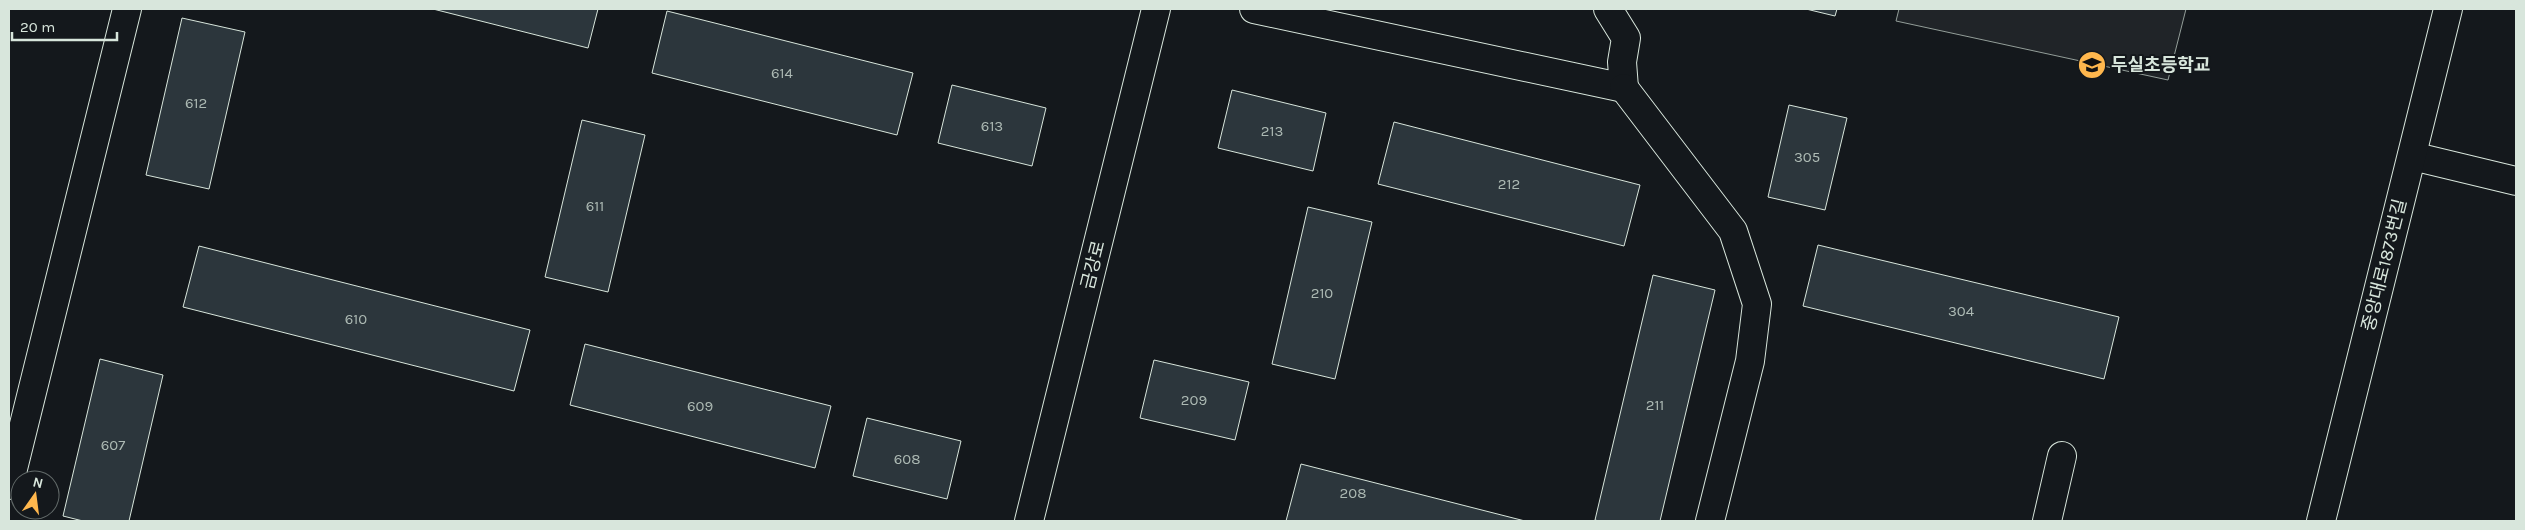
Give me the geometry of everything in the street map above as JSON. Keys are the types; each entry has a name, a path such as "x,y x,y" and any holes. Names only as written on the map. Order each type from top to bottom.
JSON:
{"street":[{"path":"9,485 126,9"},
{"name":"금강로","path":"1029,521 1156,9"},
{"path":"1254,9 1624,88"},
{"path":"1608,9 1626,38 1622,62 1624,88 1733,231 1757,304 1750,361 1714,520"},
{"name":"중앙대로1873번길","path":"2321,521 2448,9"},
{"path":"2412,156 2516,181"},
{"path":"2047,521 2062,456"}],"shaded area":[{"path":"1899,9 2186,9 2168,80 1896,21"}],"building":[{"path":"433,9 598,9 588,48"},
{"path":"1806,9 1837,9 1835,16"},
{"path":"667,11 913,73 897,135 652,73"},
{"path":"182,18 245,32 209,189 146,175"},
{"path":"952,85 1046,108 1032,166 938,143"},
{"path":"1232,90 1326,113 1313,171 1218,148"},
{"path":"1789,105 1847,118 1825,210 1768,197"},
{"path":"582,120 645,135 608,292 545,277"},
{"path":"1394,122 1640,185 1624,246 1378,184"},
{"path":"1308,207 1372,222 1335,379 1272,364"},
{"path":"1818,245 2119,317 2104,379 1803,306"},
{"path":"199,246 530,330 514,391 183,307"},
{"path":"1653,275 1715,290 1660,521 1599,521 1595,520"},
{"path":"585,344 831,406 815,468 570,405"},
{"path":"100,359 163,375 129,521 83,521 63,516"},
{"path":"1154,360 1249,382 1235,440 1140,418"},
{"path":"867,418 961,441 947,499 853,476"},
{"path":"1301,464 1525,521 1286,521"}],"place":[{"name":"두실초등학교","path":"2092,65"}]}
